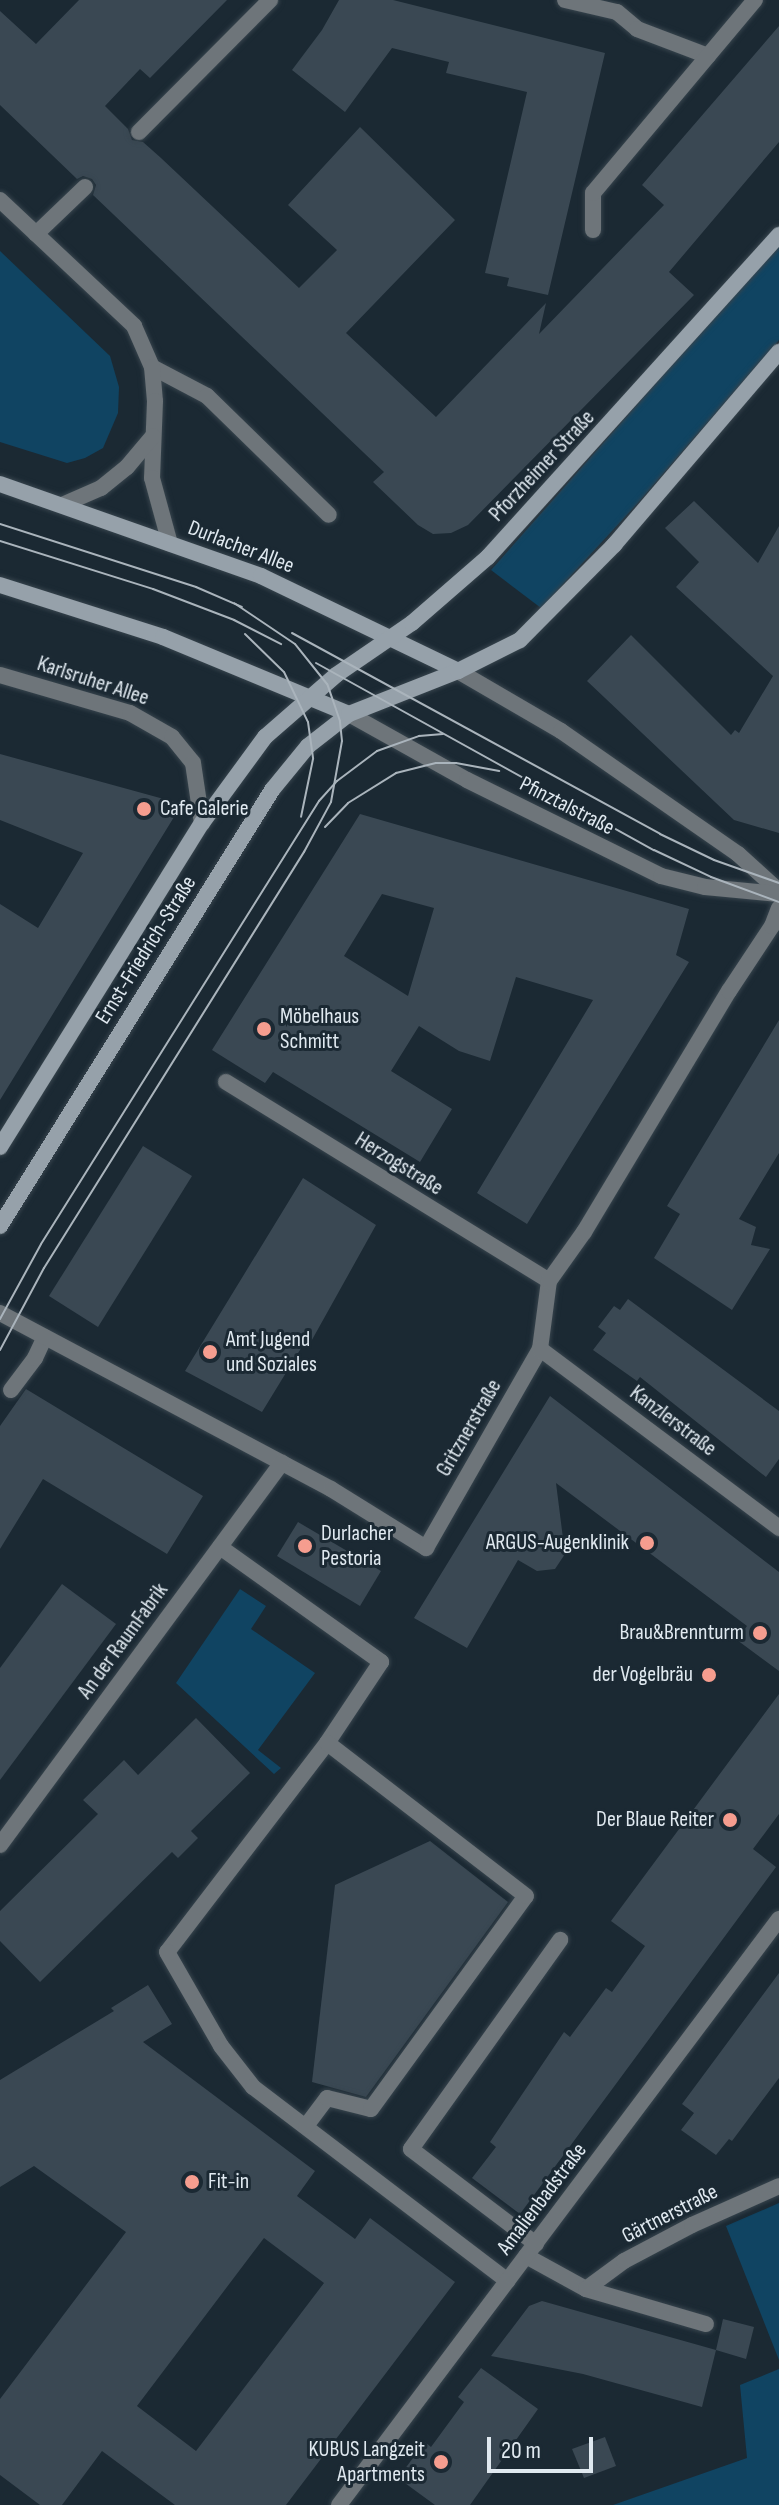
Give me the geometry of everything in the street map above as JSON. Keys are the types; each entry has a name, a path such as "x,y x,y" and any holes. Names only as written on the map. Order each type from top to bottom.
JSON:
{"main road":[{"name":"Pforzheimer Straße","path":"312,698 343,670 392,636 488,557 779,235"},
{"path":"0,585 163,637 349,714 458,671 520,640 614,545 779,352"},
{"name":"Durlacher Allee","path":"0,484 261,576 392,636 458,671"},
{"name":"Ernst-Friedrich-Straße","path":"0,1147 202,823 265,737 312,698"},
{"name":"Ernst-Friedrich-Straße","path":"0,1226 272,790 308,746 349,714"}],"street":[{"path":"139,132 270,0"},
{"path":"565,0 617,12 637,29 708,56"},
{"path":"593,230 593,193 755,0"},
{"path":"36,234 85,187"},
{"path":"0,200 134,326 152,367 155,401 152,478 170,544"},
{"path":"152,367 207,396 329,515"},
{"path":"62,505 101,488 127,467 153,436"},
{"name":"Pfinztalstraße","path":"458,671 561,731 738,854 779,892"},
{"name":"Karlsruher Allee","path":"0,675 130,713 172,737 193,763 202,823"},
{"name":"Pfinztalstraße","path":"349,714 467,780 661,876 705,887 779,892"},
{"name":"Gritznerstraße","path":"0,1313 282,1463 426,1548 540,1349 549,1281 584,1232 729,991 772,926 779,908"},
{"name":"Herzogstraße","path":"226,1082 549,1281"},
{"path":"11,1390 35,1358 45,1337"},
{"name":"Kanzlerstraße","path":"540,1349 779,1528"},
{"name":"An der RaumFabrik","path":"0,1845 282,1463"},
{"path":"220,1547 381,1662 327,1743 167,1952 221,2046 253,2087 508,2281"},
{"path":"306,2126 327,2098 371,2109 526,1896 327,1743"},
{"name":"Amalienbadstraße","path":"339,2505 779,1919"},
{"path":"560,1940 411,2149 531,2250 586,2289 706,2324"},
{"name":"Gärtnerstraße","path":"586,2289 624,2261 692,2225 779,2186"}],"shaded area":[{"path":"779,244 779,340 637,504 541,608 491,570"},
{"path":"0,251 110,356 119,387 118,413 103,448 85,458 67,463 0,442"},
{"path":"240,1589 266,1606 251,1629 315,1673 258,1750 281,1768 274,1774 176,1683"},
{"path":"779,2203 779,2360 726,2226"},
{"path":"779,2369 779,2505 613,2505 747,2458 740,2385"}],"building":[{"path":"79,0 227,0 150,78 140,69 105,106 128,129 132,140 143,142 299,288 337,250 288,205 360,127 455,220 346,333 436,417 546,303 539,334 664,205 642,185 779,26 779,142 669,272 694,295 468,525 451,533 433,534 418,525 373,482 384,472 93,195 96,185 92,179 83,176 77,179 0,105 0,11 36,44"},
{"path":"339,0 393,0 605,53 548,295 507,286 509,278 485,273 527,92 446,73 449,62 392,48 345,112 292,70 322,30"},
{"path":"694,501 758,563 779,526 779,833 734,820 587,681 631,635 731,735 735,730 739,733 773,676 676,587 699,562 665,528"},
{"path":"0,754 182,804 0,1100 0,904 38,928 83,853 0,820"},
{"path":"360,814 689,909 676,955 689,962 527,1224 477,1193 593,1000 516,977 490,1061 459,1051 419,1026 391,1071 452,1109 420,1162 273,1072 265,1083 212,1050","holes":["382,894 434,908 408,996 344,956"]},
{"path":"779,1020 779,1153 739,1219 756,1227 751,1245 770,1249 732,1310 654,1258 680,1214 667,1206"},
{"path":"143,1146 192,1176 98,1327 49,1296"},
{"path":"303,1178 376,1225 308,1347 303,1345 262,1412 185,1371"},
{"path":"628,1299 779,1411 779,1459 766,1477 640,1377 637,1381 593,1350 606,1333 598,1327 614,1306 620,1310"},
{"path":"26,1389 203,1496 167,1554 43,1479 0,1549 0,1426"},
{"path":"550,1396 779,1572 779,1671 737,1640 747,1626 556,1483 565,1554 555,1569 537,1571 518,1560 467,1648 414,1618"},
{"path":"298,1522 381,1571 360,1606 277,1556"},
{"path":"62,1584 116,1624 0,1780 0,1668"},
{"path":"779,1694 779,1814 753,1849 776,1867 520,2214 472,2178 496,2147 490,2142 564,2032 570,2037 606,1988 612,1992 645,1946 611,1921"},
{"path":"196,1718 250,1773 191,1831 198,1838 178,1858 172,1852 40,1982 0,1941 0,1911 98,1814 83,1800 124,1760 138,1775"},
{"path":"430,1841 508,1902 366,2097 312,2082 335,1885"},
{"path":"779,1973 779,2078 732,2141 729,2139 716,2155 681,2130 694,2113 682,2104"},
{"path":"148,1985 172,2024 143,2042 315,2171 297,2196 355,2239 370,2218 455,2282 286,2505 175,2505 102,2451 62,2505 40,2505 0,2475 0,2399 126,2232 34,2166 0,2187 0,2080 114,2011 111,2008","holes":["264,2238 324,2283 196,2451 137,2406"]},
{"path":"542,2301 716,2350 702,2407 583,2374 491,2356 529,2306"},
{"path":"723,2319 754,2327 746,2359 716,2350"},
{"path":"481,2368 538,2409 470,2505 435,2505 398,2478 425,2442 431,2447 464,2402 458,2397"},
{"path":"605,2437 616,2466 584,2478 572,2449"}],"tram line":[{"path":"0,524 196,587 242,607"},
{"path":"0,541 153,589 234,620 281,644"},
{"path":"0,1350 44,1268 304,852 331,802 342,741 340,721 327,684 295,644 234,603"},
{"path":"292,633 660,834 714,860 779,883"},
{"path":"245,634 284,672 308,722 313,759 301,817"},
{"path":"316,663 654,850 711,877 779,902"},
{"path":"0,1319 41,1244 319,801 337,781 377,751 419,736 443,734"},
{"path":"325,827 348,803 396,773 436,763 456,763 499,771"}],"place":[{"name":"Cafe Galerie","path":"144,809"},
{"name":"Möbelhaus Schmitt","path":"264,1029"},
{"name":"Amt Jugend und Soziales","path":"210,1352"},
{"name":"ARGUS-Augenklinik","path":"647,1543"},
{"name":"Durlacher Pestoria","path":"305,1546"},
{"name":"Brau&Brennturm","path":"760,1633"},
{"name":"der Vogelbräu","path":"709,1675"},
{"name":"Der Blaue Reiter","path":"730,1820"},
{"name":"Fit-in","path":"192,2182"},
{"name":"KUBUS Langzeit Apartments","path":"441,2462"}]}
